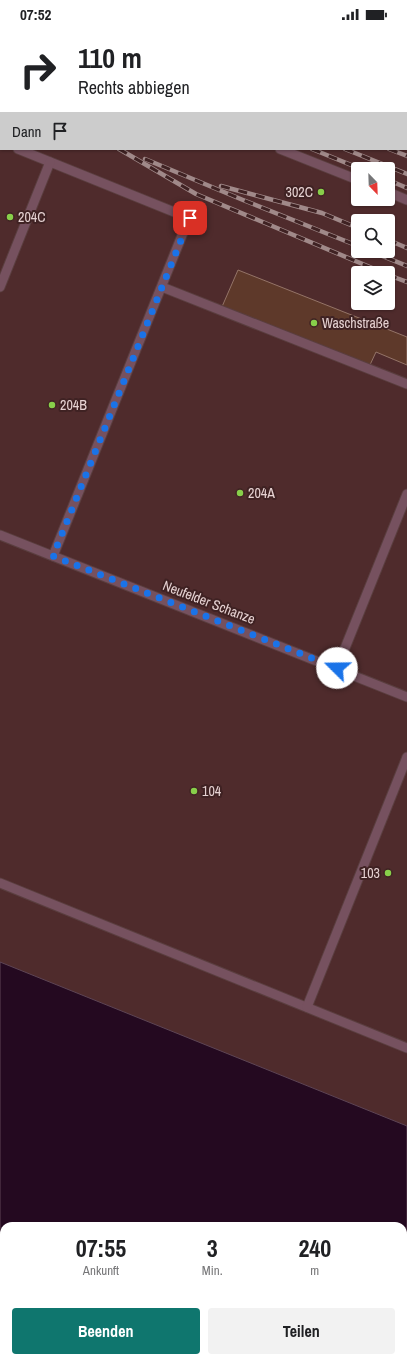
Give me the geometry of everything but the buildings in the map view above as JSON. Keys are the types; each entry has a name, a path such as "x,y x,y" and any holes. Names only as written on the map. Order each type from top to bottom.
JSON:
{"lane":[{"path":"20,150 190,218 53,556"},
{"path":"283,150 351,177"},
{"path":"0,287 50,162"},
{"path":"395,195 407,200"},
{"path":"162,287 407,384"},
{"path":"337,668 407,494"},
{"name":"Neufelder Schanze","path":"0,535 407,697"},
{"path":"307,1008 407,757"},
{"path":"0,884 407,1048"}],"shaded area":[{"path":"0,150 407,150 407,1126 0,962"},
{"path":"0,962 407,1126 407,1222 0,1222"}],"railway":[{"path":"121,150 196,194 367,266"},
{"path":"314,150 351,165"},
{"path":"347,150 407,174"},
{"path":"392,150 407,156"},
{"path":"145,159 351,243"},
{"path":"395,183 407,188"},
{"path":"221,186 322,213 351,225"},
{"path":"395,243 407,248"},
{"path":"387,258 407,266"},
{"path":"395,278 407,282"}],"place":[{"name":"302C","path":"321,192"},
{"name":"204C","path":"10,217"},
{"name":"Waschstraße","path":"314,323"},
{"name":"204B","path":"52,405"},
{"name":"204A","path":"240,493"},
{"name":"104","path":"194,791"},
{"name":"103","path":"388,873"}],"route":[{"path":"190,218 53,556 337,668"}]}
